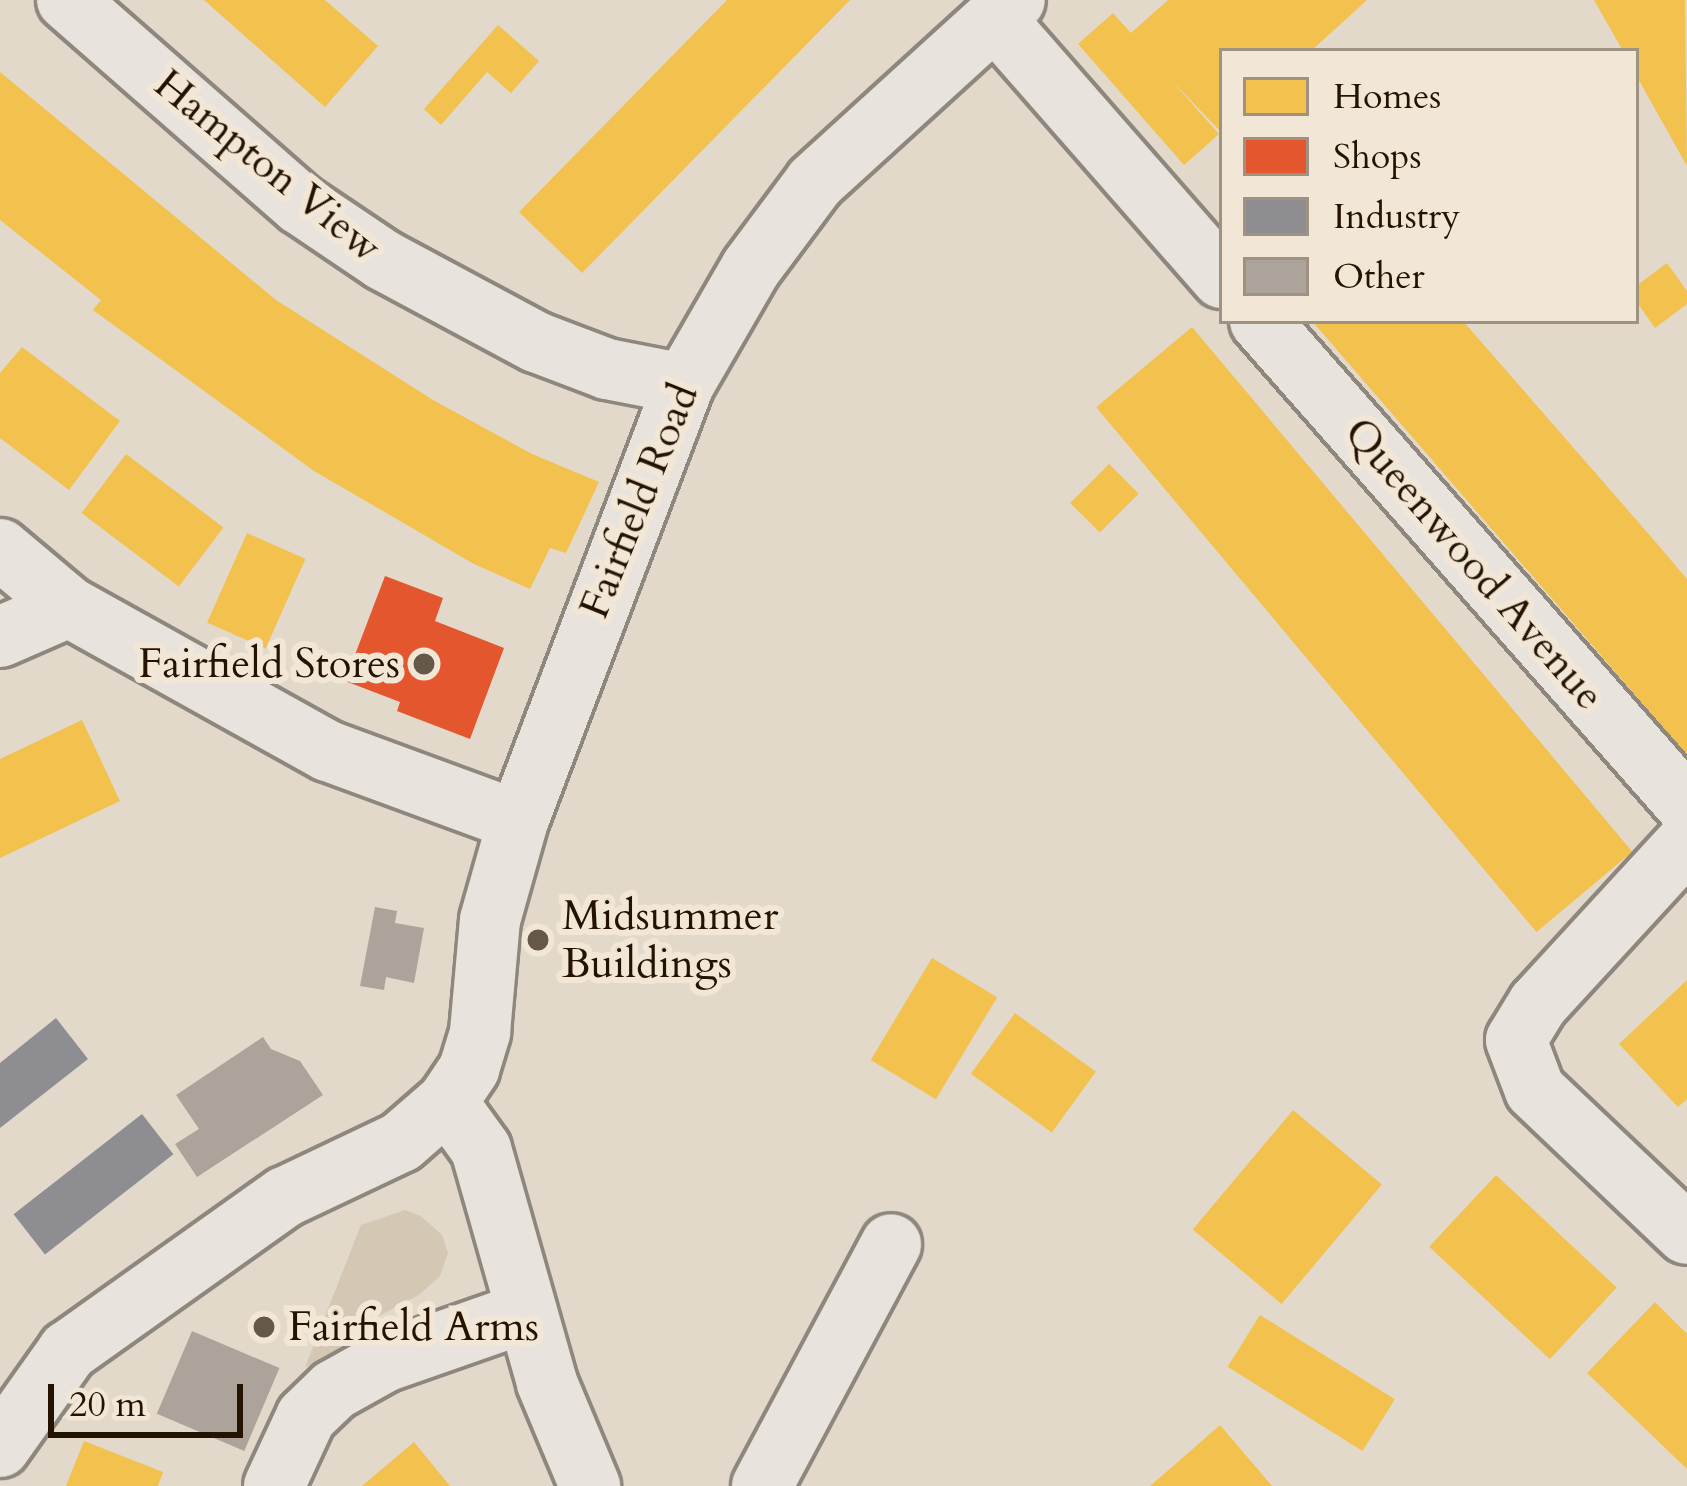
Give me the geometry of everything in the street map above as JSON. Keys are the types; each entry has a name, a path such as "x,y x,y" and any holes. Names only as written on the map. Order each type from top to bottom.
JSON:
{"street":[{"name":"Hampton View","path":"67,0 300,204 383,260 536,342 607,369 683,384"},
{"name":"Fairfield Road","path":"447,1102 469,1069 480,1032 490,920 518,821 683,384 751,268 815,182 1006,10"},
{"path":"1006,10 1219,274"},
{"name":"Queenwood Avenue","path":"1263,324 1687,806"},
{"path":"0,549 69,607 328,751 518,821"},
{"path":"0,637 69,607"},
{"path":"1687,842 1538,1004 1516,1040 1535,1090 1687,1234"},
{"path":"0,1447 68,1351 285,1197 401,1142 447,1102 481,1149 524,1313 590,1486"},
{"path":"761,1486 891,1244"},
{"path":"274,1486 306,1417 334,1390 384,1362 524,1313"}],"shaded area":[{"path":"405,1210 421,1216 442,1235 448,1253 440,1276 419,1295 369,1321 328,1362 305,1367 361,1225"}],"building: Homes":[{"path":"204,0 325,0 378,46 325,107"},
{"path":"727,0 850,0 582,273 519,212"},
{"path":"1168,0 1367,0 1314,48 1219,48 1219,130 1171,80 1219,134 1184,165 1078,44 1113,13 1131,33"},
{"path":"1594,0 1685,0 1687,166 1639,80 1639,48 1621,48"},
{"path":"498,25 539,61 511,93 487,72 441,125 424,109"},
{"path":"0,72 276,300 433,400 532,454 599,482 566,553 550,548 530,589 474,564 314,471 93,310 101,300 0,220"},
{"path":"1667,263 1687,291 1687,304 1655,328 1639,305 1639,284"},
{"path":"1315,324 1466,324 1653,539 1687,579 1687,755"},
{"path":"1192,327 1632,852 1537,932 1096,407"},
{"path":"22,347 120,421 69,490 0,438 0,373"},
{"path":"126,454 223,527 179,587 81,513"},
{"path":"1109,464 1139,494 1100,533 1070,503"},
{"path":"247,533 305,559 266,649 207,623"},
{"path":"82,720 120,801 0,858 0,759"},
{"path":"932,958 997,997 936,1099 871,1060"},
{"path":"1687,980 1687,1099 1678,1107 1619,1044"},
{"path":"1015,1013 1096,1072 1052,1132 971,1074"},
{"path":"1293,1110 1382,1185 1282,1304 1193,1230"},
{"path":"1496,1175 1617,1288 1550,1359 1429,1247"},
{"path":"1655,1302 1687,1334 1687,1469 1587,1373"},
{"path":"1260,1315 1395,1399 1363,1451 1228,1367"},
{"path":"1220,1425 1272,1486 1150,1486 1179,1461"},
{"path":"84,1441 163,1472 158,1486 66,1486"},
{"path":"414,1442 450,1486 362,1486"}],"building: Shops":[{"name":"Fairfield Stores","path":"385,576 443,598 435,621 504,648 470,739 397,711 400,702 345,681"}],"building: Industry":[{"path":"56,1018 88,1059 0,1128 0,1063"},
{"path":"142,1114 173,1154 45,1255 14,1214"}],"building: Other":[{"path":"375,907 397,911 395,923 424,928 414,983 386,977 384,990 360,986"},
{"path":"263,1037 271,1049 300,1061 323,1095 197,1177 175,1144 199,1129 176,1095"},
{"path":"192,1331 279,1368 244,1451 157,1414"}],"place":[{"name":"Fairfield Stores","path":"424,664"},
{"name":"Midsummer Buildings","path":"538,940"},
{"name":"Fairfield Arms","path":"264,1327"}]}
